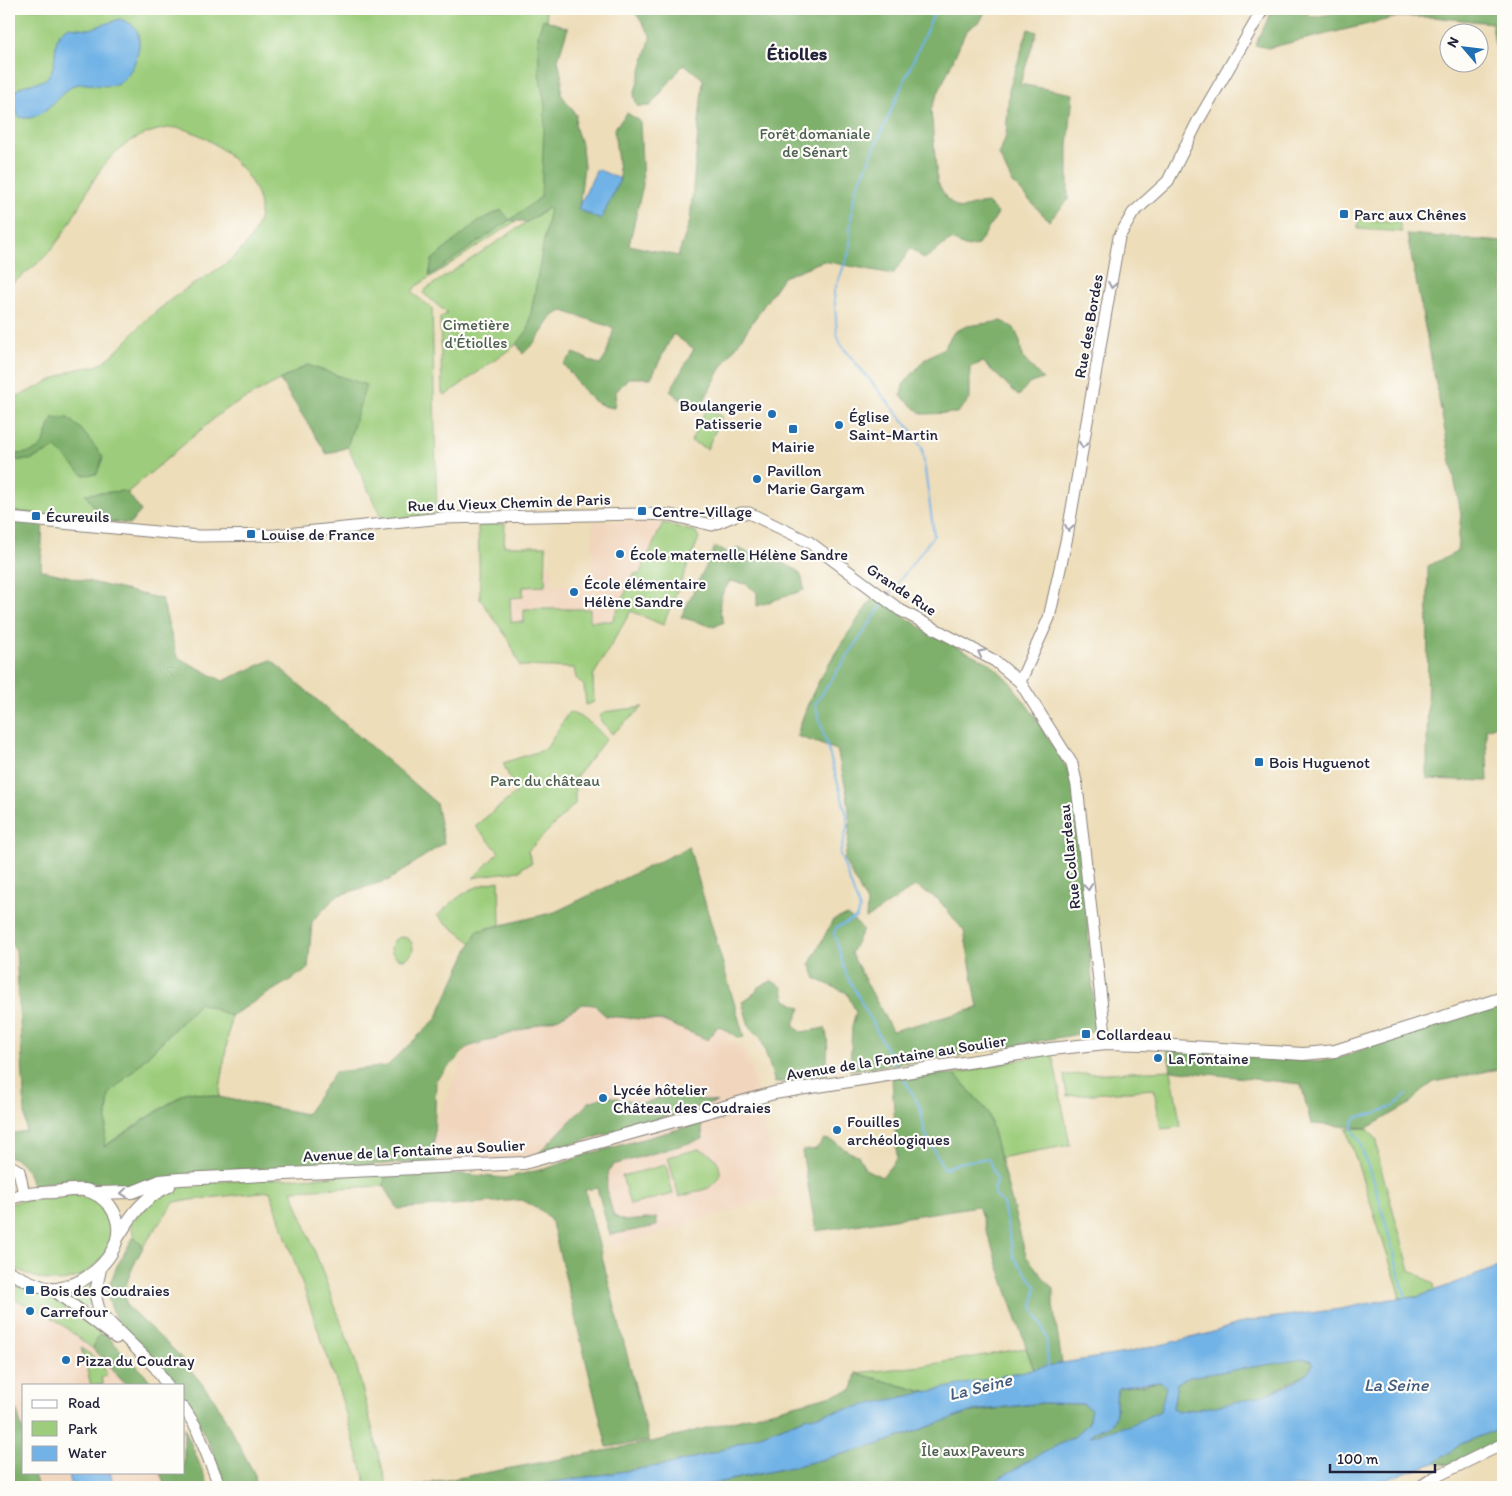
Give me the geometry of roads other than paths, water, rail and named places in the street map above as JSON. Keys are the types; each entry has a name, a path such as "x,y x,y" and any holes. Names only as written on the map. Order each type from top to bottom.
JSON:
{"main road":[{"name":"Avenue de la Fontaine au Soulier","path":"9,1199 24,1194 84,1190 96,1194 133,1192 160,1181 524,1163 748,1099 898,1073 1051,1049 1106,1043 1314,1054 1335,1051 1364,1043 1450,1013 1503,998"},
{"name":"Avenue de la Fontaine au Soulier","path":"101,1267 110,1256 117,1240 139,1204 154,1193 174,1184 205,1178"},
{"path":"96,1194 114,1212 118,1221 117,1240"},
{"path":"9,1272 52,1289 76,1283 101,1267"}],"street":[{"name":"Rue des Bordes","path":"1020,682 1049,618 1067,537 1120,237 1133,213 1168,181 1198,121 1263,9"},
{"name":"Grande Rue","path":"712,525 741,513 749,513 809,542 900,610 995,661 1020,682"},
{"name":"Rue du Vieux Chemin de Paris","path":"9,518 199,536 276,535 446,517 641,514 670,515 712,525"},
{"name":"Rue Collardeau","path":"1020,682 1072,764 1077,786 1106,1043"},
{"path":"9,1165 19,1171 24,1194"},
{"path":"101,1267 95,1294 100,1313 155,1367 167,1384"},
{"path":"52,1289 116,1338 150,1371 159,1384"},
{"path":"185,1410 196,1428 220,1487"},
{"path":"185,1421 200,1448 214,1487"},
{"path":"1420,1487 1435,1477 1503,1444"}],"water":[{"path":"120,19 135,27 139,43 133,67 123,79 118,83 106,86 78,84 66,90 48,108 35,117 19,117 14,103 14,95 21,87 41,81 49,75 54,62 56,42 62,31 68,27 90,29"},
{"path":"597,169 620,179 601,220 578,209"},
{"name":"La Seine","path":"1503,1265 1503,1427 1461,1444 1435,1463 1365,1487 985,1487 1035,1457 1074,1437 1088,1424 1091,1409 1083,1404 1042,1403 973,1411 877,1445 801,1465 697,1487 522,1487 671,1464 716,1452 805,1418 1062,1363 1126,1353 1207,1334 1247,1321 1340,1309 1391,1299 1418,1297","holes":["1304,1359 1312,1360 1313,1364 1305,1375 1273,1392 1210,1407 1178,1411 1173,1408 1177,1383 1189,1377","1161,1382 1166,1387 1160,1411 1130,1425 1090,1436 1109,1426 1114,1420 1116,1397 1119,1388 1143,1383"]},
{"path":"69,1474 111,1474 114,1487 70,1487 72,1486"}],"waterway":[{"path":"888,596 934,535 922,448 911,430 841,345 837,333 834,292 850,250 850,227 855,192 936,9"},
{"path":"883,604 815,704 847,815 847,828 840,854 860,910 856,918 836,928 834,933 846,974 895,1065"},
{"path":"904,1079 920,1107 925,1133 944,1169 958,1163 988,1158 997,1180 993,1189 1003,1204 1014,1258 1036,1286 1033,1306 1046,1335 1048,1367"},
{"path":"1406,1299 1379,1199 1359,1140 1352,1129 1353,1122 1358,1117 1394,1106 1407,1095"}],"place":[{"name":"Parc aux Chênes","path":"1344,214"},
{"name":"Boulangerie Patisserie","path":"772,414"},
{"name":"Église Saint-Martin","path":"839,425"},
{"name":"Mairie","path":"793,429"},
{"name":"Pavillon Marie Gargam","path":"757,479"},
{"name":"Centre-Village","path":"642,511"},
{"name":"Écureuils","path":"36,516"},
{"name":"Louise de France","path":"251,534"},
{"name":"École maternelle Hélène Sandre","path":"620,554"},
{"name":"École élémentaire Hélène Sandre","path":"574,592"},
{"name":"Bois Huguenot","path":"1259,762"},
{"name":"Collardeau","path":"1086,1034"},
{"name":"La Fontaine","path":"1158,1058"},
{"name":"Lycée hôtelier Château des Coudraies","path":"603,1098"},
{"name":"Fouilles archéologiques","path":"837,1130"},
{"name":"Bois des Coudraies","path":"30,1290"},
{"name":"Carrefour","path":"30,1311"},
{"name":"Pizza du Coudray","path":"66,1360"}],"district":[{"name":"Étiolles","path":"797,53"}],"park label":[{"name":"Forêt domaniale de Sénart","path":"815,142"},
{"name":"Cimetière d'Étiolles","path":"476,333"},
{"name":"Parc du château","path":"545,780"},
{"name":"Île aux Paveurs","path":"973,1450"}]}
